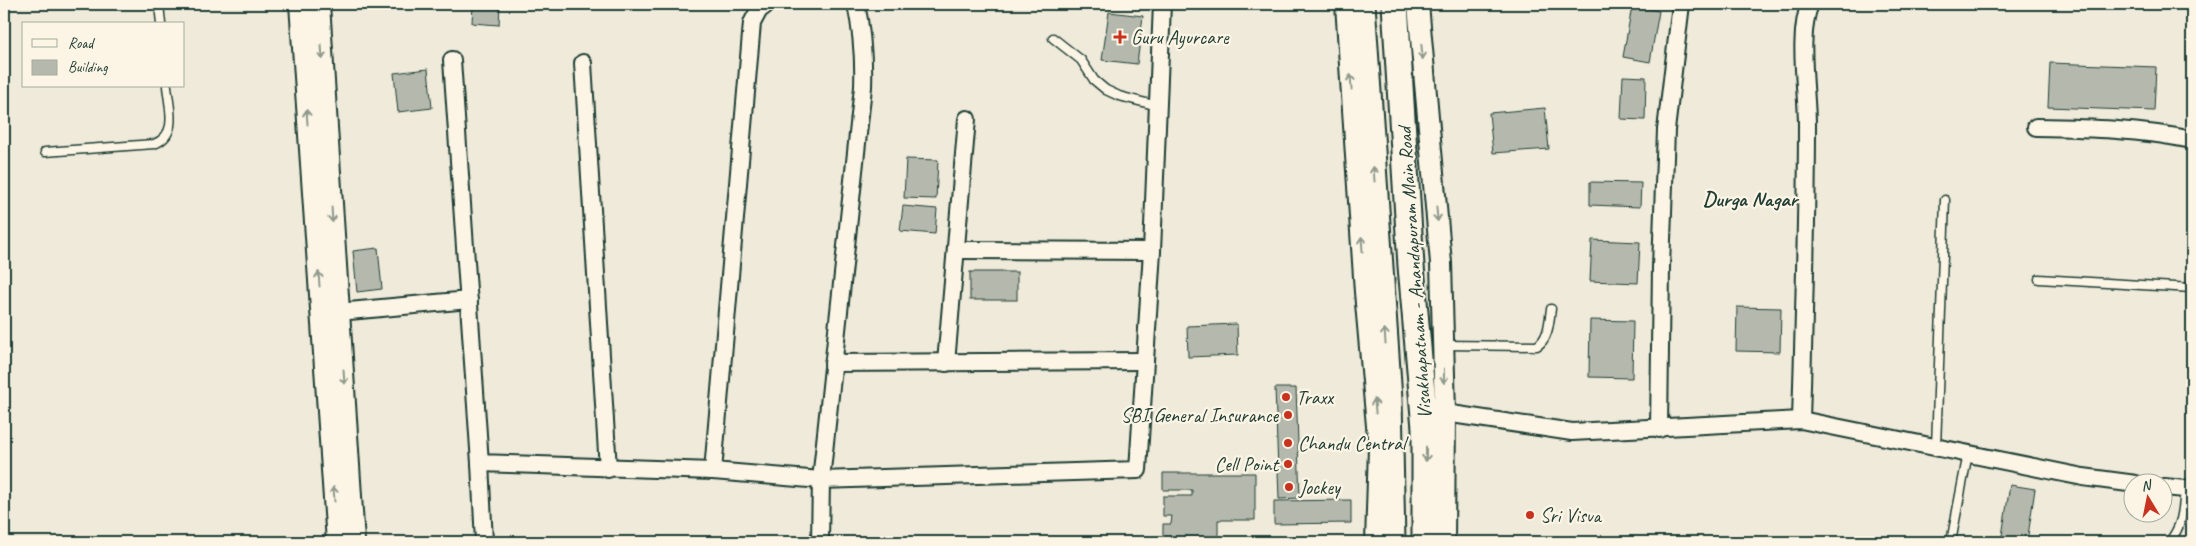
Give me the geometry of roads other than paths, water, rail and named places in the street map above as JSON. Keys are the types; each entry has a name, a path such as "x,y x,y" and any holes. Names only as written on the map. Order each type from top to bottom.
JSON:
{"main road":[{"name":"Visakhapatnam - Anandapuram Main Road","path":"1362,4 1389,399 1392,542"},
{"name":"Visakhapatnam - Anandapuram Main Road","path":"1395,4 1411,266 1426,428 1425,542"}],"street":[{"path":"300,4 354,542"},
{"path":"319,4 338,542"},
{"path":"713,471 752,23 759,10 767,4"},
{"path":"820,542 821,480 863,87 864,51 856,4"},
{"path":"480,463 608,469 713,471 821,480 1138,470 1152,251 1162,4"},
{"path":"1346,4 1365,292 1378,448 1376,542"},
{"path":"1418,4 1441,263 1445,413 1444,542"},
{"path":"1659,429 1665,139 1681,4"},
{"path":"1801,420 1807,122 1804,28 1810,4"},
{"path":"452,60 484,542"},
{"path":"583,63 585,130 608,469"},
{"path":"946,363 967,119"},
{"path":"2036,127 2114,129 2160,133 2192,140"},
{"path":"957,250 1152,251"},
{"path":"331,313 469,300"},
{"path":"834,363 1145,361"},
{"path":"1445,413 1572,432 1659,429 1801,420 2083,476 2124,482"},
{"path":"2174,487 2189,488"}],"lane":[{"path":"159,4 161,22"},
{"path":"1053,38 1080,60 1094,80 1106,90 1158,106"},
{"path":"45,152 154,144 163,141 169,134 171,121 167,88"},
{"path":"1936,447 1945,200"},
{"path":"2039,279 2192,288"},
{"path":"1443,344 1537,346 1543,342 1547,333 1551,309"},
{"path":"1951,542 1968,453"},
{"path":"2169,542 2178,531 2183,518 2189,488"}],"place":[{"name":"Guru Ayurcare","path":"1120,37"},
{"name":"Traxx","path":"1286,397"},
{"name":"SBI General Insurance","path":"1288,415"},
{"name":"Chandu Central","path":"1288,443"},
{"name":"Cell Point","path":"1288,464"},
{"name":"Jockey","path":"1289,487"},
{"name":"Sri Visva","path":"1530,515"}],"district":[{"name":"Durga Nagar","path":"1750,199"}]}
